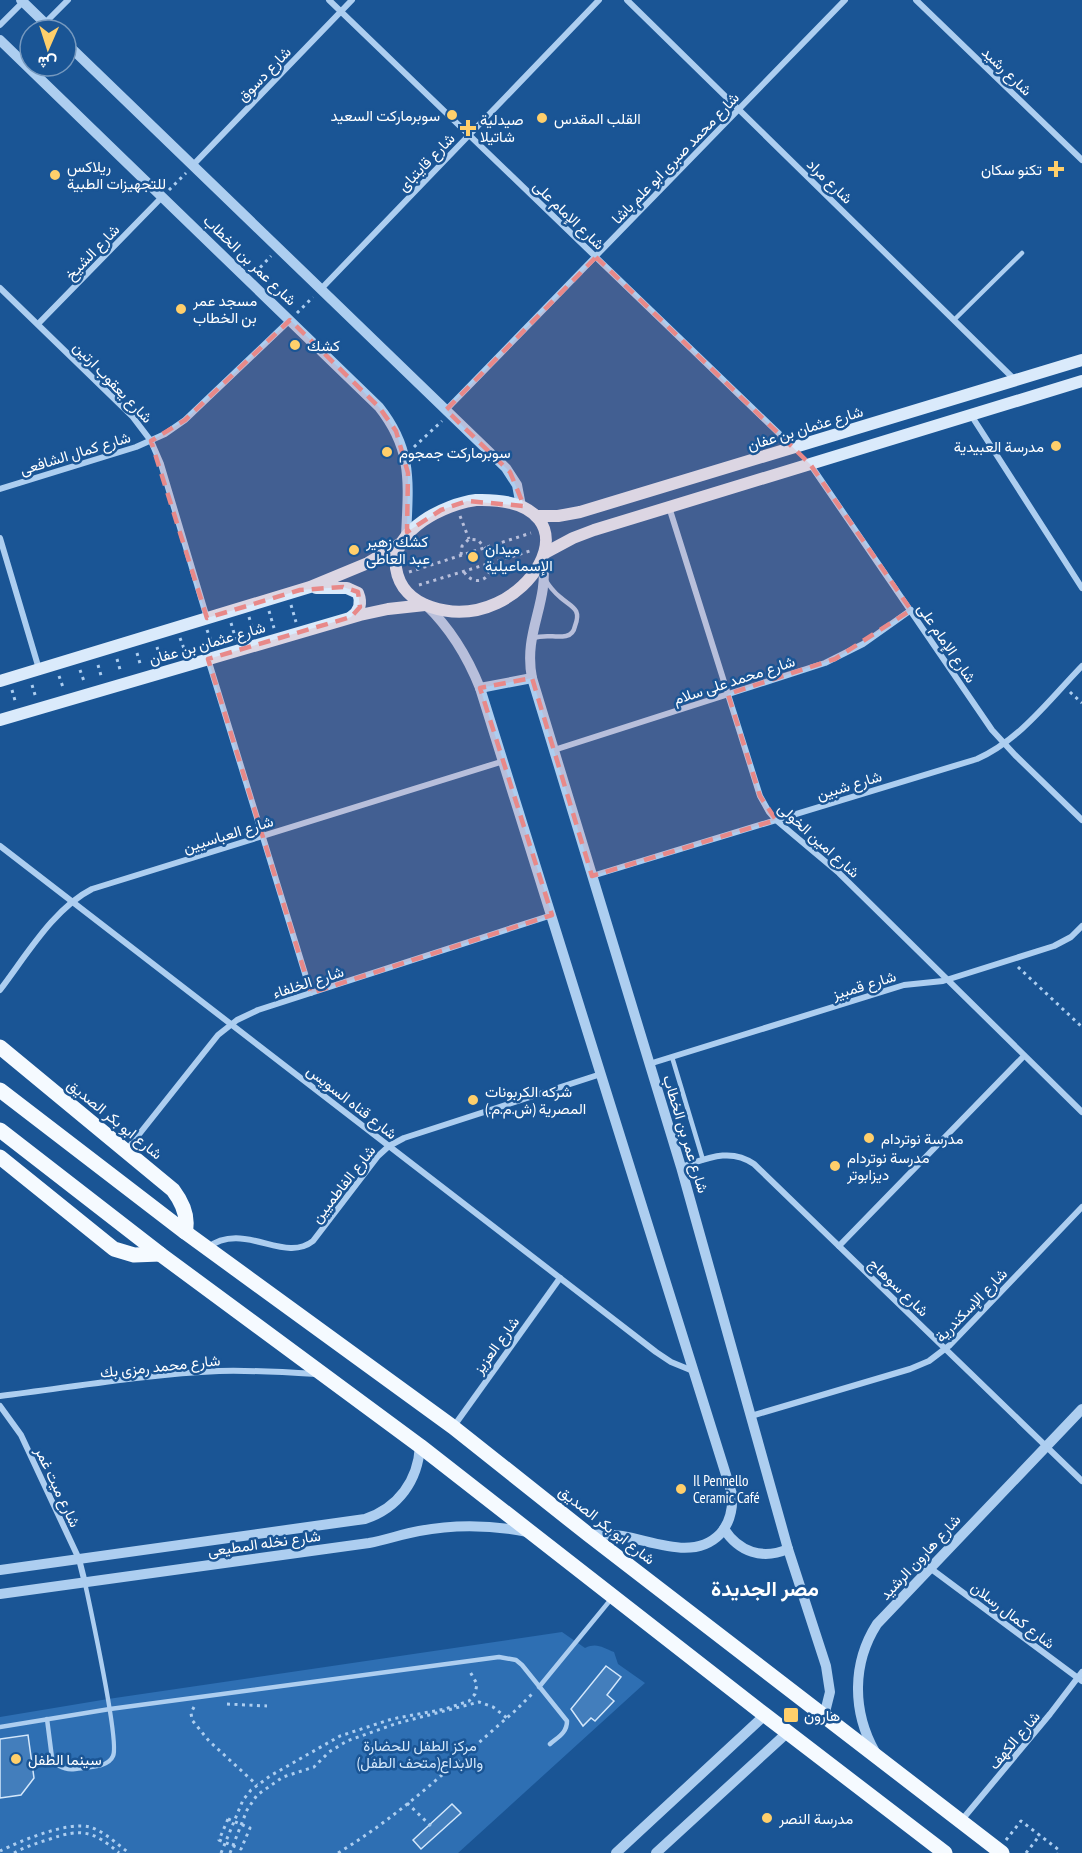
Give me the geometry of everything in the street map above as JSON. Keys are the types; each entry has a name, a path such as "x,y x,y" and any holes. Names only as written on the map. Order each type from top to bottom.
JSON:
{"main road":[{"name":"شارع عثمان بن عفان","path":"536,516 573,514 1082,360"},
{"path":"545,553 587,532 1082,381"},
{"name":"شارع عثمان بن عفان","path":"4,680 288,594 349,572 405,540 426,519 456,504 485,500 503,501 521,506"},
{"path":"405,540 396,566 405,590 411,596 437,609 456,611 494,604 519,590 532,576 545,553 544,528 536,516 521,506"},
{"path":"300,590 343,587 355,591 360,603 358,610 351,617"},
{"name":"شارع عثمان بن عفان","path":"0,720 351,617 388,609 425,605"},
{"name":"شارع ابو بكر الصديق","path":"0,1047 173,1190 181,1201 185,1214 185,1232"},
{"name":"شارع ابو بكر الصديق","path":"0,1090 109,1176 453,1427 589,1535 1000,1851"},
{"path":"0,1130 160,1254 420,1446 945,1853"},
{"path":"0,1157 114,1249 134,1255 160,1254"}],"street":[{"path":"55,18 68,0"},
{"name":"شارع الإمام على","path":"329,0 793,447"},
{"name":"شارع دسوق","path":"193,165 352,0"},
{"name":"شارع قايتباى","path":"321,289 600,0"},
{"name":"شارع مراد","path":"627,0 1015,380"},
{"name":"شارع محمد صبرى ابو علم باشا","path":"448,412 845,0"},
{"name":"شارع رشيد","path":"916,0 1082,160"},
{"path":"0,26 22,1 39,18"},
{"name":"شارع عمر بن الخطاب","path":"0,40 379,407 396,431 405,456 408,487 405,540"},
{"name":"شارع عمر بن الخطاب","path":"78,55 510,472 518,485 521,506"},
{"name":"شارع الشيخ","path":"38,324 162,197"},
{"name":"شارع يعقوب ارتين","path":"0,288 132,416 151,441 161,464 205,618"},
{"name":"شارع كمال الشافعى","path":"0,489 151,441 165,434 185,420 290,320"},
{"path":"971,415 1082,588"},
{"name":"شارع الإمام على","path":"810,464 987,722 1004,744 1082,820"},
{"name":"شارع امين الخولى","path":"669,507 760,796 770,813 839,873 1082,1112"},
{"path":"0,538 33,671"},
{"name":"شارع عمر بن الخطاب","path":"545,553 542,600 531,638 529,654 532,678 681,1167 788,1549 828,1672 830,1692 824,1716"},
{"path":"425,605 441,621 457,644 480,688 732,1494 730,1516 724,1529 713,1540 693,1548 670,1547 618,1536 589,1535"},
{"name":"شارع محمد على سلام","path":"554,750 835,659 863,644 910,610"},
{"path":"212,658 262,836 311,993"},
{"name":"شارع شبين","path":"592,876 977,759 1004,744 1082,666"},
{"path":"480,688 532,678"},
{"name":"شارع العباسيين","path":"0,990 56,917 85,892 504,761"},
{"name":"شارع قناه السويس","path":"0,846 666,1359 693,1371"},
{"name":"شارع الخلفاء","path":"125,1152 213,1042 231,1024 251,1013 552,915"},
{"name":"شارع قمبيز","path":"649,1064 904,985 938,982 1010,960 1060,943 1071,937 1082,926"},
{"path":"839,1246 1024,1056"},
{"name":"شارع الفاطميين","path":"207,1248 216,1241 237,1239 266,1242 289,1249 300,1248 309,1244 378,1156 389,1146 404,1138 601,1074"},
{"name":"شارع سوهاج","path":"681,1167 728,1154 748,1160 1082,1481"},
{"name":"شارع الإسكندرية","path":"751,1416 910,1369 929,1361 945,1349 1082,1207"},
{"name":"شارع العزيز","path":"453,1427 560,1278"},
{"name":"شارع محمد رمزى بك","path":"0,1396 170,1374 271,1371 322,1374"},
{"name":"شارع ميت غمر","path":"0,1406 21,1436 79,1559 85,1583"},
{"name":"شارع هارون الرشيد","path":"878,1758 867,1737 860,1714 858,1679 862,1656 871,1634 877,1624 1082,1409"},
{"name":"شارع نخله المطيعى","path":"0,1570 365,1519 387,1509 405,1492 416,1470 420,1446"},
{"name":"شارع نخله المطيعى","path":"0,1594 360,1545 448,1527 495,1527 532,1533"},
{"path":"724,1529 736,1545 754,1554 773,1554 788,1549"},
{"name":"شارع كمال رسلان","path":"930,1568 1080,1676"},
{"name":"شارع الكهف","path":"961,1822 1080,1676"},
{"path":"616,1853 765,1715"},
{"path":"656,1853 788,1732"}],"lane":[{"path":"954,320 1022,254"},
{"path":"531,638 546,635 567,636 574,630 577,621 578,614 575,609 556,594 544,577"},
{"path":"672,1057 703,1160"},
{"path":"47,1719 51,1753 55,1762 67,1769 106,1763 114,1756 115,1745 110,1709 85,1583"},
{"path":"539,1687 614,1596"},
{"path":"0,1727 110,1709 499,1657 516,1660 522,1665 567,1721 567,1729 550,1744"}],"path":[{"path":"162,197 193,165"},
{"path":"248,279 279,249"},
{"path":"290,320 321,289"},
{"path":"405,456 448,412"},
{"path":"456,504 469,539"},
{"path":"398,576 544,528"},
{"path":"469,539 478,540 485,548"},
{"path":"461,555 462,546 469,539"},
{"path":"405,590 490,563 545,553"},
{"path":"464,572 475,582 483,581 491,570 490,563"},
{"path":"288,594 300,632"},
{"path":"266,600 278,638"},
{"path":"246,606 258,644"},
{"path":"227,612 239,650"},
{"path":"205,618 212,658"},
{"path":"177,627 189,664"},
{"path":"153,634 165,672"},
{"path":"133,640 144,678"},
{"path":"113,646 124,684"},
{"path":"94,652 105,689"},
{"path":"76,658 88,694"},
{"path":"56,664 67,700"},
{"path":"33,671 40,708"},
{"path":"4,680 19,714"},
{"path":"1063,685 1082,703"},
{"path":"1010,960 1082,1027"},
{"path":"221,1853 243,1800 257,1785 340,1736 392,1719 445,1709 468,1701 475,1694 477,1684 472,1674 461,1662"},
{"path":"338,1853 407,1803 507,1718 539,1687"},
{"path":"230,1853 247,1810 269,1786 290,1774 310,1769 329,1752 362,1735 408,1720 479,1702 493,1707 507,1718"},
{"path":"198,1704 191,1713 195,1725 257,1785"},
{"path":"224,1704 267,1706"},
{"path":"407,1803 431,1826"},
{"path":"228,1819 234,1822 250,1828 241,1850 219,1840 228,1819"},
{"path":"1000,1851 1021,1821 1059,1850 1058,1853"},
{"path":"0,1851 30,1838 75,1826 95,1829 129,1853"},
{"path":"14,1853 75,1832 95,1835 119,1853"},
{"path":"1026,1853 1040,1835"}],"highlighted area":[{"path":"596,257 810,464 911,610 835,659 728,694 760,796 776,820 592,876 532,678 480,688 552,915 311,993 208,659 351,617 360,607 358,592 343,587 300,590 207,618 151,441 185,420 290,320 379,407 396,431 408,473 407,532 441,510 467,501 524,506 510,472 446,410"}],"green space":[{"name":"مركز الطفل للحضارة والابداع(متحف الطفل)","path":"562,1632 585,1648 597,1646 614,1652 618,1664 645,1683 458,1853 0,1853 0,1717"}],"building":[{"path":"606,1666 621,1677 607,1695 614,1701 595,1721 591,1718 583,1726 571,1709"},
{"name":"سينما الطفل","path":"28,1735 34,1778 21,1795 0,1798 0,1739"},
{"path":"452,1804 461,1813 421,1849 413,1840"}],"place":[{"name":"سوبرماركت السعيد","path":"452,115"},
{"name":"القلب المقدس","path":"542,118"},
{"name":"صيدلية شاتيلا","path":"468,128"},
{"name":"تكنو سكان","path":"1056,169"},
{"name":"ريلاكس للتجهيزات الطبية","path":"55,175"},
{"name":"مسجد عمر بن الخطاب","path":"181,309"},
{"name":"كشك","path":"295,345"},
{"name":"مدرسة العبيدية","path":"1056,446"},
{"name":"سوبرماركت جمجوم","path":"387,452"},
{"name":"كشك زهير عبد العاطى","path":"354,550"},
{"name":"ميدان الإسماعيلية","path":"473,557"},
{"name":"شركه الكربونات المصرية (ش.م.م.)","path":"473,1100"},
{"name":"مدرسة نوتردام","path":"869,1138"},
{"name":"مدرسة نوتردام ديزابوتر","path":"835,1166"},
{"name":"Il Pennello Ceramic Café","path":"681,1489"},
{"name":"هارون","path":"791,1715"},
{"name":"سينما الطفل","path":"16,1759"},
{"name":"مدرسة النصر","path":"767,1818"}],"district":[{"name":"مصر الجديدة","path":"765,1588"}]}
